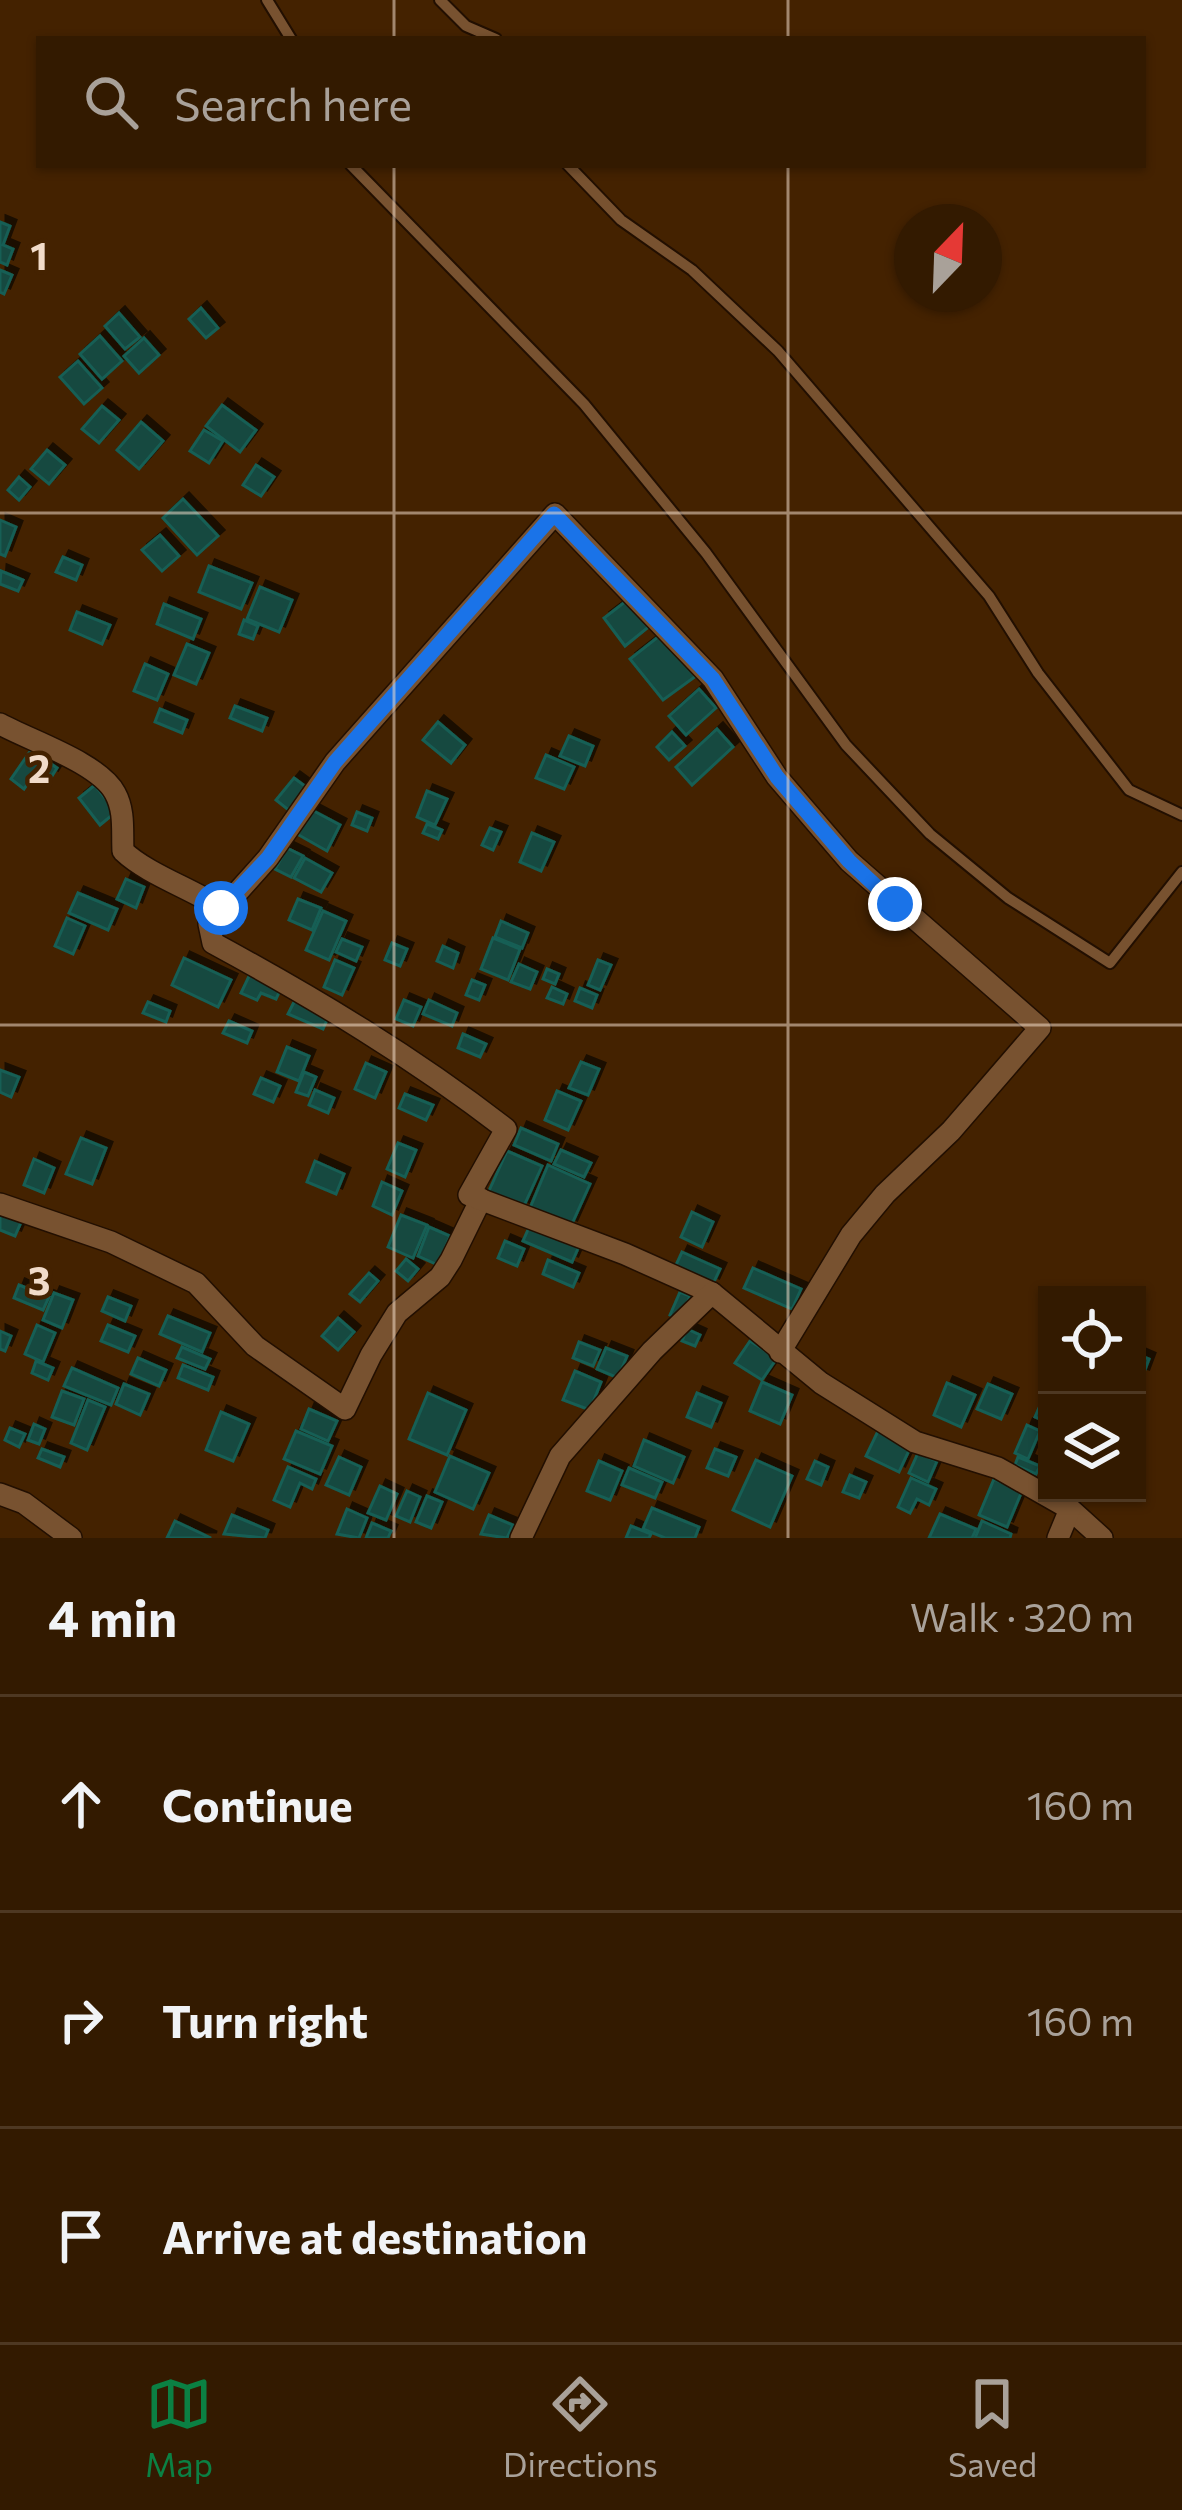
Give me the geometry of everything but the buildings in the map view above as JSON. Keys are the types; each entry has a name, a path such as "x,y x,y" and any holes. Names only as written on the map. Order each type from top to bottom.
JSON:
{"street":[{"path":"780,1352 851,1235 885,1194 951,1131 1040,1028 849,861 777,777 713,679 554,514 335,762 268,858 209,924 213,943 365,1029 441,1079 506,1130 469,1195 626,1254 712,1293 780,1352 835,1393 915,1442 998,1468 1070,1509 1102,1538"},
{"path":"0,724 83,765 114,789 122,811 123,850 140,866 183,884 221,908"},
{"path":"0,1204 111,1241 196,1283 255,1346 345,1408 370,1355 398,1313 440,1277 452,1260 481,1199"},
{"path":"521,1538 560,1456 652,1352 712,1293"},
{"path":"0,1494 24,1503 71,1538"},
{"path":"1058,1538 1070,1509"}],"lane":[{"path":"267,0 289,36"},
{"path":"440,0 466,26 489,36"},
{"path":"354,168 584,404 706,553 846,745 930,834 1008,898 1110,963 1182,872"},
{"path":"571,168 621,220 692,270 778,351 989,596 1038,673 1129,790 1182,815"}],"route":[{"path":"221,908 268,858 335,762 554,514 713,679 777,777 849,861 895,904"}]}
